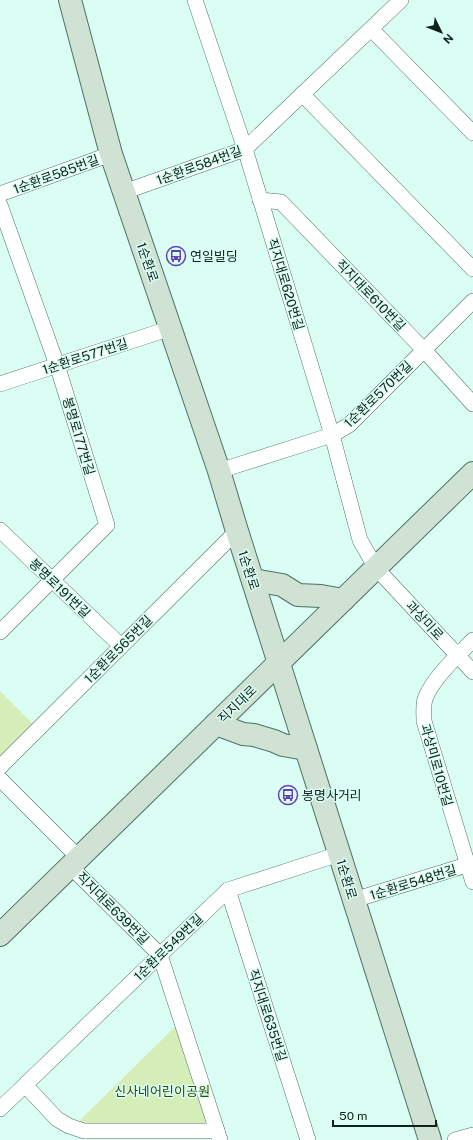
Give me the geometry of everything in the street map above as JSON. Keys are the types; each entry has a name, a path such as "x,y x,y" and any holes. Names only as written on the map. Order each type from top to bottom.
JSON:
{"street":[{"name":"1순환로","path":"70,0 111,154 219,471 430,1140"},
{"name":"직지대로620번길","path":"195,0 245,149 332,435 360,540 376,568"},
{"name":"1순환로584번길","path":"124,192 245,149 402,0"},
{"path":"371,29 473,133"},
{"path":"302,94 473,269"},
{"name":"1순환로585번길","path":"0,194 111,154"},
{"name":"직지대로610번길","path":"260,200 281,202 424,350 473,404"},
{"name":"봉명로177번길","path":"0,205 57,365 107,525 0,632"},
{"name":"1순환로570번길","path":"219,471 332,435 349,425 473,301"},
{"name":"1순환로577번길","path":"0,384 171,328"},
{"name":"직지대로","path":"0,935 473,473"},
{"name":"봉명로191번길","path":"0,530 121,646"},
{"name":"1순환로565번길","path":"0,767 237,531"},
{"name":"과상미로","path":"376,568 473,672"},
{"path":"253,580 282,585 298,595 321,596 343,600"},
{"name":"과상미로10번길","path":"473,640 457,655 436,680 425,699 424,721 470,864 473,882"},
{"path":"216,724 243,734 254,735 283,745 306,749"},
{"name":"직지대로639번길","path":"0,779 160,955 219,1135 84,1131 69,1126 58,1119 24,1085"},
{"name":"1순환로549번길","path":"0,1109 228,890 339,854"},
{"name":"1순환로548번길","path":"354,900 470,864"},
{"name":"직지대로635번길","path":"228,890 308,1140"},
{"path":"455,1140 473,1135"}],"green space":[{"path":"0,691 33,724 0,756"},
{"name":"신사네어린이공원","path":"178,1024 211,1123 207,1127 76,1124"}],"place":[{"name":"연일빌딩","path":"176,256"},
{"name":"봉명사거리","path":"288,795"}]}
